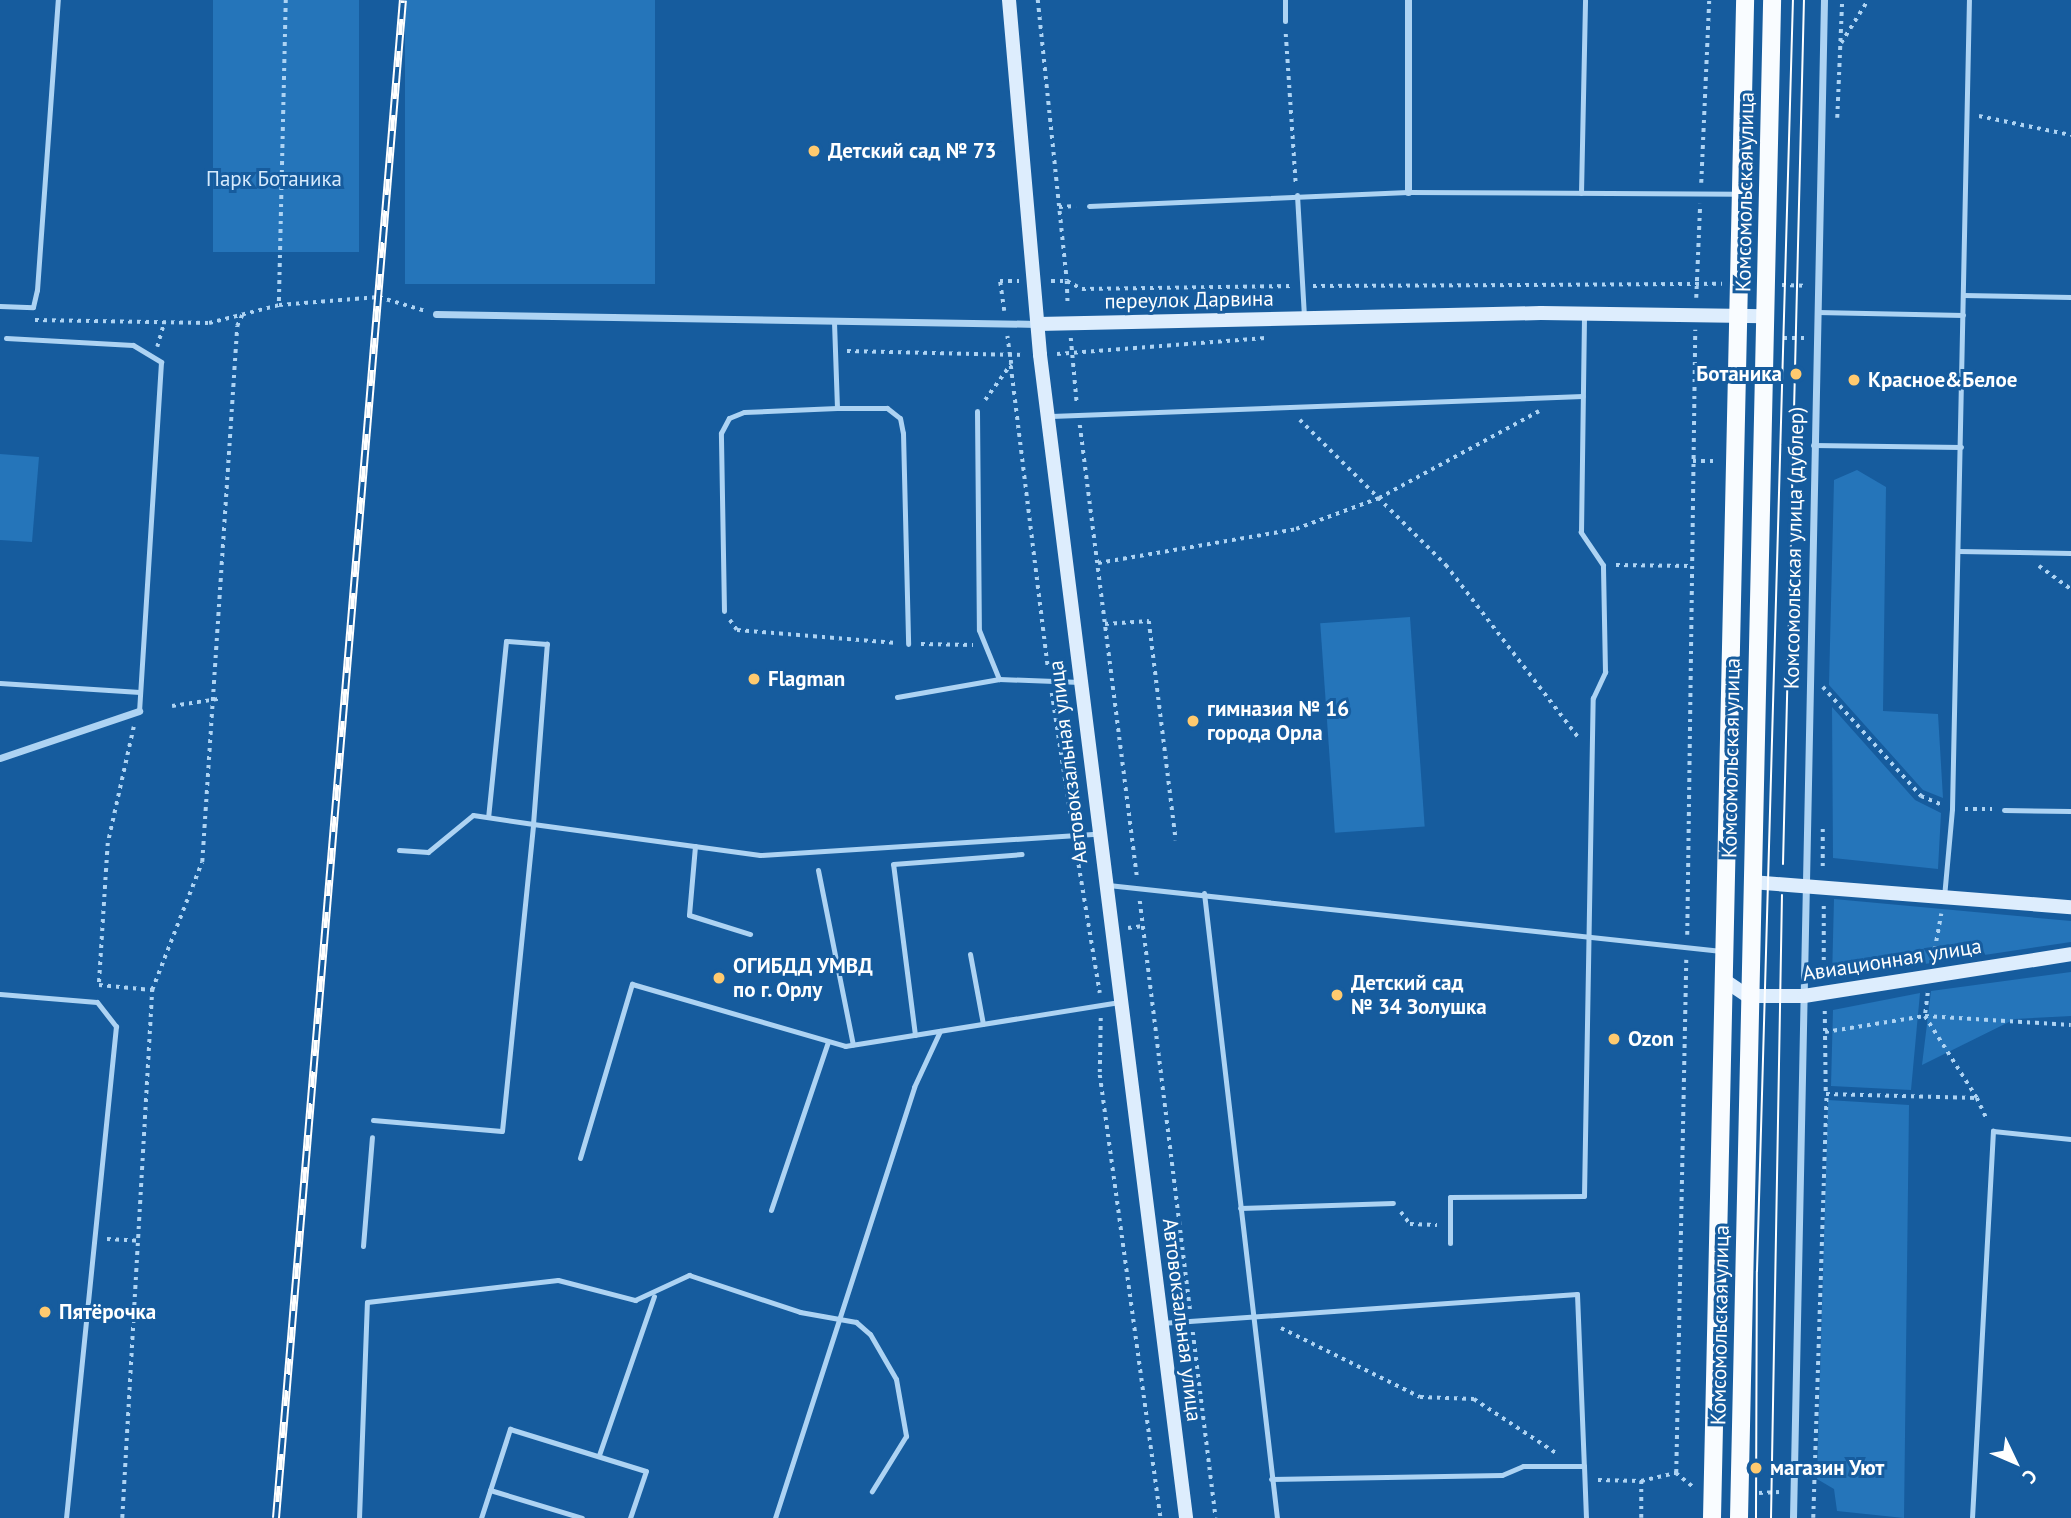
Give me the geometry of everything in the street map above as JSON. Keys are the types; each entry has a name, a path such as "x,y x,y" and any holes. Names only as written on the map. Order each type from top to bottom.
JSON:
{"main road":[{"name":"Комсомольская улица","path":"1712,1518 1745,0"},
{"name":"Комсомольская улица","path":"1739,1518 1748,996 1772,0"}],"street":[{"name":"Автовокзальная улица","path":"1009,0 1047,416 1096,834 1186,1518"},
{"path":"1408,0 1408,192"},
{"name":"Комсомольская улица (дублер)","path":"1793,1518 1804,996 1803,886 1825,0"},
{"name":"переулок Дарвина","path":"436,314 1005,324 1584,314 1765,316"},
{"path":"0,758 139,711"},
{"path":"1751,882 2071,907"},
{"name":"Авиационная улица","path":"1748,996 1804,996 2071,954"},
{"path":"1724,980 1748,996"}],"lane":[{"path":"0,306 33,307 37,290 58,0"},
{"path":"1285,0 1285,21"},
{"path":"1581,193 1585,0"},
{"path":"1944,897 1952,809 1969,0"},
{"path":"1089,206 1408,192 1741,194"},
{"path":"1297,195 1304,318"},
{"path":"1964,295 2071,297"},
{"path":"1817,312 1963,315"},
{"path":"1450,1242 1450,1197 1584,1196 1593,698 1605,672 1603,565 1581,532 1584,314"},
{"path":"834,322 837,408"},
{"path":"6,338 111,342 155,355 164,392 139,711"},
{"path":"1047,416 1583,396"},
{"path":"724,611 721,433 729,418 744,412 887,408 900,418 908,644"},
{"path":"977,411 979,630 999,679"},
{"path":"1813,445 1961,447"},
{"path":"1958,551 2071,553"},
{"path":"373,1120 502,1131 533,824 547,644 506,641 488,817"},
{"path":"897,697 999,679 1080,682"},
{"path":"0,682 140,692"},
{"path":"2004,810 2071,811"},
{"path":"399,850 428,852 472,815 760,855 1096,834"},
{"path":"695,846 689,915 750,934"},
{"path":"915,1035 893,864 1021,854"},
{"path":"818,870 853,1045"},
{"path":"1104,885 1139,886 1724,951"},
{"path":"1204,893 1277,1518"},
{"path":"970,954 983,1024"},
{"path":"580,1158 632,984 828,1042 853,1045 1120,1002"},
{"path":"0,994 97,1002 116,1026 66,1518"},
{"path":"775,1518 914,1087 940,1031"},
{"path":"771,1210 828,1042"},
{"path":"1972,1518 1993,1131 2071,1139"},
{"path":"363,1246 372,1137"},
{"path":"1240,1208 1393,1203"},
{"path":"599,1455 654,1296 670,1280 689,1275 800,1312 841,1318 870,1334 884,1356 906,1436 872,1491"},
{"path":"359,1518 367,1302 558,1280 635,1300 654,1296"},
{"path":"1161,1323 1252,1314 1577,1294 1586,1518"},
{"path":"481,1518 510,1429 646,1471 630,1518"},
{"path":"1271,1479 1502,1475 1523,1466 1584,1466"},
{"path":"490,1490 583,1518"}],"path":[{"path":"279,305 286,0"},
{"path":"1038,0 1079,415 1216,1518"},
{"path":"1676,1473 1687,948 1695,314 1709,0"},
{"path":"1840,44 1868,0"},
{"path":"1285,21 1297,195"},
{"path":"1967,114 2071,135"},
{"path":"1059,207 1089,206"},
{"path":"1161,1518 1100,1075 1102,1005 1050,681 1000,281 1067,281 1082,289 1739,284"},
{"path":"1766,285 1817,286"},
{"path":"26,320 209,323 279,305 379,297 436,314"},
{"path":"122,1518 140,1241 152,990 202,862 218,699 237,326 243,313"},
{"path":"155,355 164,322"},
{"path":"1682,331 1705,334"},
{"path":"835,352 967,349 1009,355"},
{"path":"977,411 1011,364"},
{"path":"1097,563 1296,529 1378,498 1566,396"},
{"path":"1286,407 1446,565 1593,755"},
{"path":"1693,461 1723,461 1724,448"},
{"path":"2019,552 2071,589"},
{"path":"1603,565 1691,566"},
{"path":"724,611 737,630 908,644 985,645"},
{"path":"1105,624 1149,621 1176,840"},
{"path":"1821,699 1822,672"},
{"path":"1821,685 1921,796 1952,809 2004,810"},
{"path":"172,706 218,699"},
{"path":"139,711 108,843 99,985 152,990"},
{"path":"1813,1518 1826,1094 1823,820"},
{"path":"1944,897 1929,976 1925,1016 1977,1098 1993,1131"},
{"path":"1825,1032 1925,1016 2071,1024"},
{"path":"1826,1094 1977,1098"},
{"path":"1393,1203 1410,1224 1450,1225"},
{"path":"104,1238 140,1241"},
{"path":"1252,1314 1420,1397 1474,1399 1575,1466"},
{"path":"1585,1480 1641,1480 1676,1473"},
{"path":"1676,1473 1697,1490"},
{"path":"1641,1480 1641,1518"}],"green space":[{"name":"Парк Ботаника","path":"213,0 359,0 359,252 213,252"},
{"path":"405,0 655,0 655,284 405,284"},
{"path":"0,454 39,457 32,542 0,540"},
{"path":"1857,470 1886,487 1883,711 1938,714 1943,798 1923,790 1829,685 1834,480"},
{"path":"1410,617 1425,826 1335,833 1320,623"},
{"path":"1832,707 1915,800 1941,813 1938,869 1833,858"},
{"path":"1834,899 2071,921 2071,942 1832,978"},
{"path":"2071,972 2071,1016 2015,1019 1922,1065 1931,991"},
{"path":"1920,993 1911,1090 1831,1086 1833,1010"},
{"path":"1828,1100 1909,1105 1904,1518 1837,1511 1834,1489 1817,1479"}],"tram line":[{"path":"1756,1518 1757,1271 1793,0"},
{"path":"1783,864 1804,0"},
{"path":"1771,1518 1782,895"}],"railway":[{"path":"276,1518 403,0"}],"place":[{"name":"Детский сад № 73","path":"814,151"},
{"name":"Ботаника","path":"1796,374"},
{"name":"Красное&Белое","path":"1854,380"},
{"name":"Flagman","path":"754,679"},
{"name":"гимназия № 16 города Орла","path":"1193,721"},
{"name":"ОГИБДД УМВД по г. Орлу","path":"719,978"},
{"name":"Детский сад № 34 Золушка","path":"1337,995"},
{"name":"Ozon","path":"1614,1039"},
{"name":"Пятёрочка","path":"45,1312"},
{"name":"магазин Уют","path":"1756,1468"}]}
